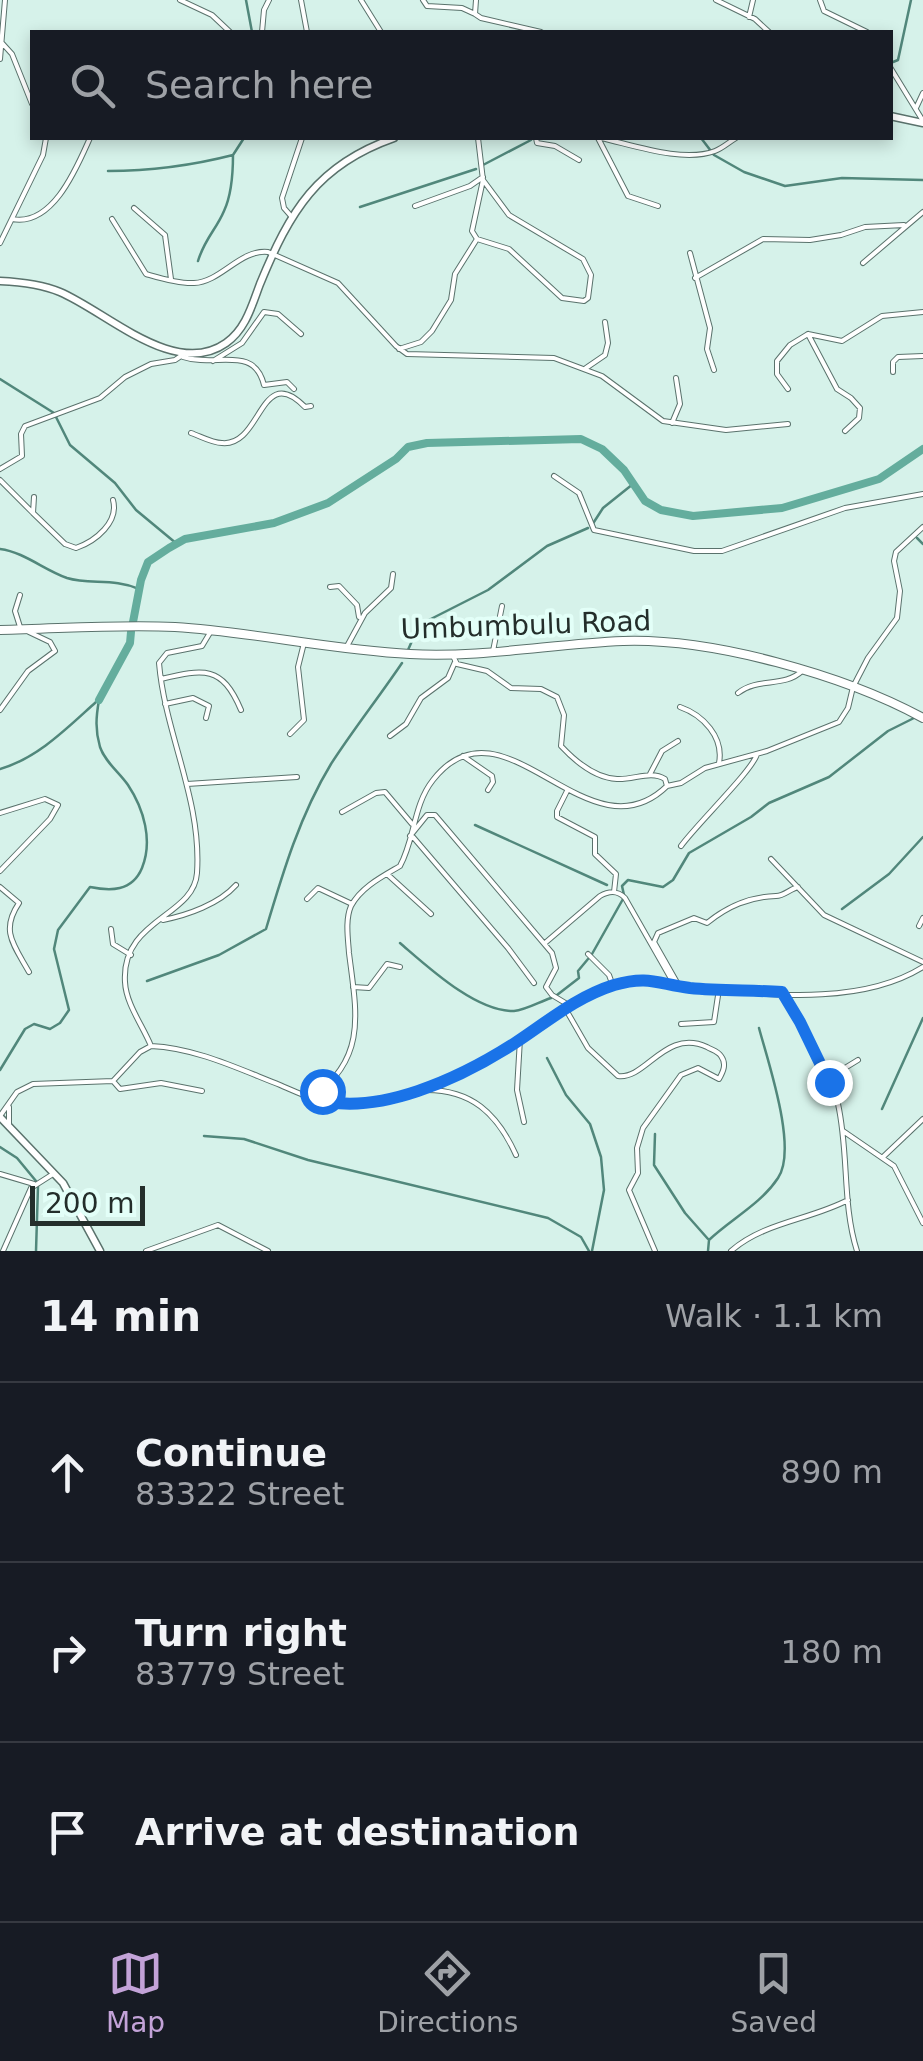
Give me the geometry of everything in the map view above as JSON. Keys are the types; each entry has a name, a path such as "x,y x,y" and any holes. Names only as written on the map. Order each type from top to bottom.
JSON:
{"main road":[{"name":"Umbumbulu Road","path":"0,630 137,626 454,658 492,651 620,641 665,642 854,686 923,718"}],"street":[{"path":"0,59 4,0"},
{"path":"180,0 212,15 226,30"},
{"path":"262,30 262,16 270,0"},
{"path":"301,0 307,30"},
{"path":"361,0 380,30"},
{"path":"476,0 476,14"},
{"path":"716,0 749,16 766,30"},
{"path":"749,16 753,0"},
{"path":"820,0 824,11 863,30"},
{"path":"425,3 462,8 500,24 530,30"},
{"path":"493,30 500,24"},
{"path":"509,26 511,30"},
{"path":"2,43 12,54 30,99"},
{"path":"893,71 923,122"},
{"path":"916,108 923,92"},
{"path":"893,117 923,122"},
{"path":"0,243 43,155 46,140"},
{"path":"12,219 27,218 52,203 89,140"},
{"path":"291,216 282,198 301,140"},
{"path":"0,469 22,456 21,434 25,426 100,398 125,377 151,364 212,351 238,332 291,216 332,170 365,148 388,140"},
{"path":"478,140 484,179 494,200 509,215 587,264 592,282 586,301 562,298 509,248 477,240 472,232 484,179"},
{"path":"536,140 579,160"},
{"path":"601,140 628,196 658,206"},
{"path":"609,140 660,152 700,153 719,149 733,140"},
{"path":"415,206 484,179"},
{"path":"134,208 165,235 171,279"},
{"path":"863,263 923,212"},
{"path":"112,218 143,272 200,282 256,252 272,254 338,284 398,349 415,356 554,358 586,368 613,383 652,416 672,424 726,430 788,424"},
{"path":"695,278 763,239 810,240 865,227 904,225"},
{"path":"398,349 424,340 450,300 455,274 477,240"},
{"path":"690,253 710,328 706,345 714,370"},
{"path":"0,281 52,288 167,350 213,361 249,361 259,368 264,384 284,382 294,389"},
{"path":"788,389 776,371 776,361 790,345 808,334 842,341 882,316 922,312 922,304"},
{"path":"213,361 242,343 264,312 278,314 301,334"},
{"path":"586,368 605,355 605,322"},
{"path":"808,334 837,390 855,401 861,411 845,432"},
{"path":"893,372 896,358 923,356"},
{"path":"672,424 680,397 676,378"},
{"path":"192,433 227,443 253,424 284,382"},
{"path":"276,393 290,394 304,406 310,406"},
{"path":"554,476 579,493 594,530 711,552 844,508 923,494"},
{"path":"0,480 64,544 76,548 112,520 116,510 113,500"},
{"path":"33,512 34,496"},
{"path":"534,983 412,836 432,781 463,756 484,752 508,756 567,791 600,802 631,806 719,764 836,724 848,708 868,658 897,618 900,590 894,554 923,527"},
{"path":"915,531 923,536"},
{"path":"345,648 359,622 391,588 393,574"},
{"path":"330,586 339,586 357,605 359,622"},
{"path":"0,710 29,670 55,651 50,642 23,630 14,611 20,595"},
{"path":"492,651 502,606"},
{"path":"150,1046 126,989 126,972 138,935 188,896 196,883 194,822 164,704 158,663 163,655 202,646 211,631"},
{"path":"290,734 304,720 298,667 304,643"},
{"path":"390,736 406,724 421,698 450,676 454,658 487,671 512,688 541,689 554,694 564,714 561,746 598,775 616,779 663,777 666,786"},
{"path":"738,693 758,684 793,678 802,671"},
{"path":"161,679 194,672 215,674 228,683 241,710"},
{"path":"164,704 198,699 209,706 206,718"},
{"path":"680,707 706,722 719,747 719,764"},
{"path":"650,775 662,750 678,741"},
{"path":"681,846 750,769 757,754"},
{"path":"463,756 492,776 488,790"},
{"path":"186,784 297,777"},
{"path":"567,791 557,817 595,837 594,852 616,874 614,892"},
{"path":"342,812 376,792 385,792 413,826"},
{"path":"0,813 45,799 58,805 45,825 0,871"},
{"path":"312,1098 330,1083 356,1038 348,936 352,904 375,880 400,866 412,836 427,815 436,815 545,943 556,963 547,990 567,1007 588,1048 618,1076 630,1076 660,1052 688,1042 715,1051 723,1059 724,1071 719,1079 698,1068 684,1073 639,1138 638,1173 628,1190 654,1251"},
{"path":"770,859 824,916 923,965"},
{"path":"387,874 430,914"},
{"path":"158,920 197,910 236,885"},
{"path":"676,985 654,942 658,932 694,918 706,923 741,902 764,894 779,896 798,887"},
{"path":"0,888 19,902 8,917 8,932 30,972"},
{"path":"307,899 318,888 352,904"},
{"path":"545,943 600,896 614,892 625,898 676,985"},
{"path":"919,926 923,918"},
{"path":"111,929 114,944 131,955"},
{"path":"588,954 610,975 614,986"},
{"path":"353,986 369,988 387,964 400,967"},
{"path":"100,1251 72,1196 55,1173 0,1116 18,1092 33,1084 114,1081 150,1046 208,1058 312,1098 329,1102 366,1101 419,1090 462,1074 567,1007 614,986 652,979 676,985 783,995 838,994 890,981 923,965"},
{"path":"681,1024 714,1022 720,989"},
{"path":"783,995 835,1094 857,1251"},
{"path":"520,1040 517,1090 524,1122"},
{"path":"827,1078 858,1060"},
{"path":"114,1081 120,1088 161,1082 202,1091"},
{"path":"419,1090 449,1090 479,1103 516,1154"},
{"path":"9,1104 9,1127"},
{"path":"882,1157 923,1119"},
{"path":"843,1132 882,1157 900,1174 923,1223"},
{"path":"3,1251 34,1184 55,1173"},
{"path":"0,1174 34,1184"},
{"path":"731,1251 756,1234 825,1212 848,1200"},
{"path":"146,1251 218,1226 268,1251"}],"waterway":[{"path":"246,0 252,30"},
{"path":"893,62 898,60 911,0"},
{"path":"108,171 171,167 233,155 243,140"},
{"path":"483,165 531,140"},
{"path":"703,140 714,155 744,172 785,186 842,178 923,180"},
{"path":"198,261 227,204 233,155"},
{"path":"360,207 476,169"},
{"path":"0,379 54,413 70,445 177,544"},
{"path":"133,622 148,562 169,548 185,539 274,523 328,503 408,447 427,443 581,439 602,449 624,470 645,501 661,510 693,516 782,508 879,479 923,449"},
{"path":"592,525 603,508 633,484"},
{"path":"408,650 419,625 488,590 547,546 588,528"},
{"path":"917,538 923,544"},
{"path":"0,549 67,578 139,589"},
{"path":"99,700 130,643 131,632"},
{"path":"147,981 219,955 266,929 293,844 320,783 402,663"},
{"path":"0,1070 25,1029 34,1024 50,1029 69,1010 54,949 58,930 90,887 126,886 138,876 145,858 147,836 138,804 100,747 96,724 99,700"},
{"path":"0,769 39,750 96,702"},
{"path":"624,895 622,886 628,880 663,887 673,880 689,853 769,803 829,777 888,731 914,718"},
{"path":"475,825 607,885"},
{"path":"842,909 889,874 923,837"},
{"path":"592,954 623,899"},
{"path":"400,943 453,986 484,1004 514,1011 551,998"},
{"path":"557,995 579,978 578,971 588,959"},
{"path":"882,1109 923,1018"},
{"path":"708,1251 709,1240 763,1196 783,1165 783,1127 759,1028"},
{"path":"547,1058 566,1095 590,1124 601,1157 604,1190 592,1251"},
{"path":"655,1134 654,1165 685,1213 708,1239"},
{"path":"204,1136 244,1139 308,1160 548,1218 581,1237 589,1251"},
{"path":"0,1147 17,1158 36,1181"},
{"path":"36,1251 38,1186"}],"route":[{"path":"322,1091 312,1098 336,1103 383,1100 419,1090 462,1074 588,996 652,979 690,988 782,992 829,1082"}]}
